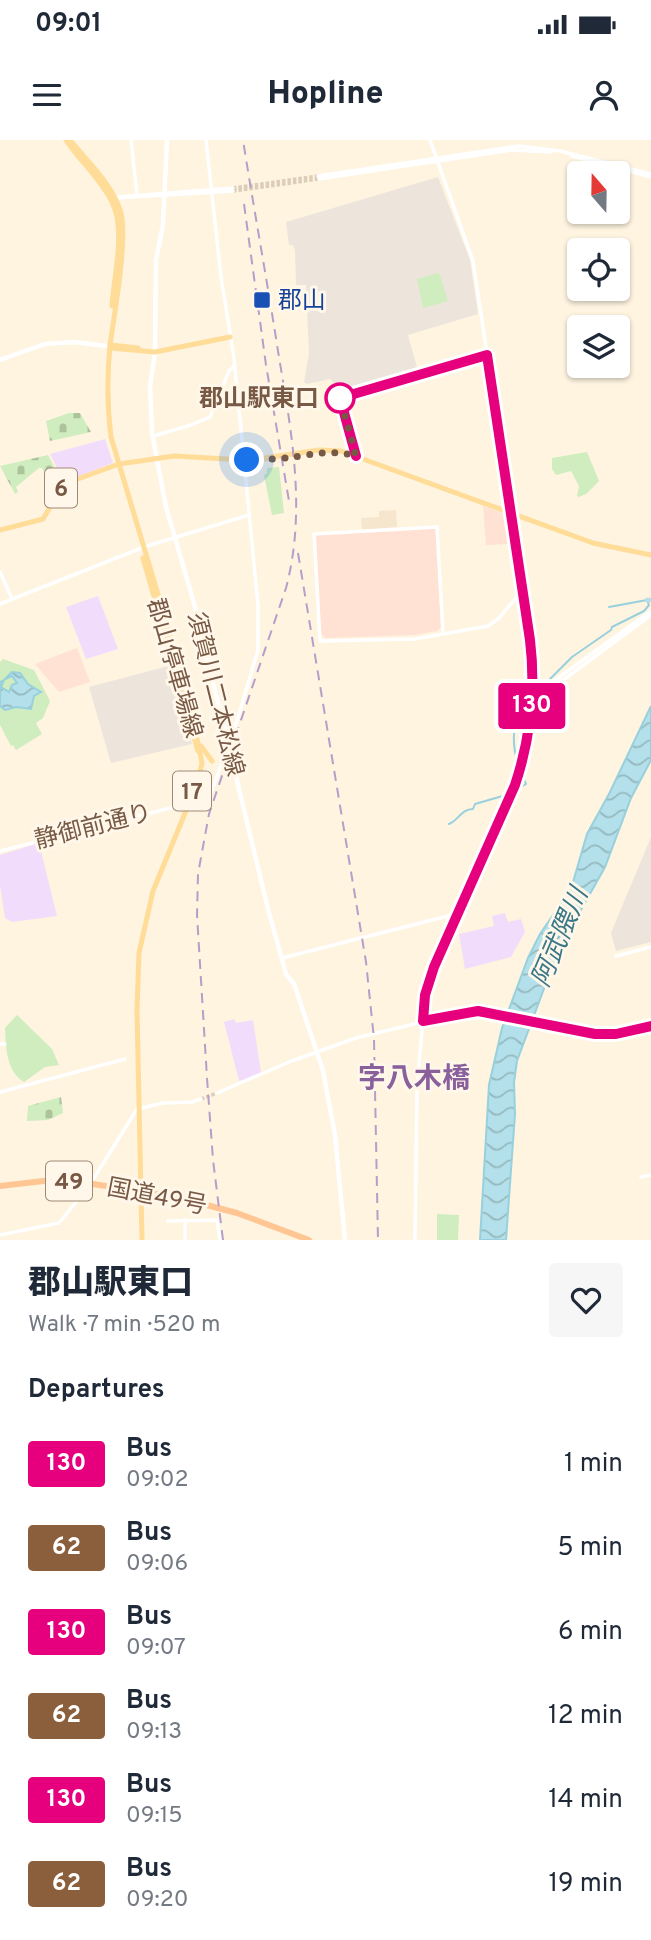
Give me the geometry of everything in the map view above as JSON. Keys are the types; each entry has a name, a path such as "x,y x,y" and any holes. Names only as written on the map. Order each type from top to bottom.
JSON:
{"highway":[{"name":"国道49号","path":"0,1186 56,1179 192,1200 237,1213 309,1240"}],"main road":[{"path":"68,140 113,198"},
{"name":"須賀川二本松線","path":"167,140 162,236 156,260 155,351 150,387 153,436 165,503 229,745 265,898 286,974 293,984 323,1071 335,1135 345,1240"},
{"name":"郡山停車場線","path":"113,198 118,226 105,416 117,465 188,695 200,743 201,772 152,887 138,943 135,984 141,1240"},
{"path":"0,360 45,344 79,342 155,351 229,336"},
{"path":"117,465 181,456 244,460 341,452 601,545 651,555"},
{"name":"6","path":"0,530 40,521 47,515 64,484 117,465"},
{"name":"郡山停車場線","path":"142,548 198,754 197,779 188,803"},
{"path":"200,743 212,761"}],"street":[{"path":"131,140 137,195"},
{"path":"206,140 244,460 258,605 259,645 229,745 214,786 207,796"},
{"path":"415,1240 417,1088 428,984 515,785 526,746 533,696 532,654 473,261 430,140"},
{"path":"318,177 437,159 530,149 559,153 651,176"},
{"path":"113,198 233,190"},
{"path":"113,198 164,194"},
{"path":"356,456 340,398 487,355"},
{"path":"153,436 210,417 229,371 234,366"},
{"path":"0,604 142,548 249,515"},
{"path":"443,633 437,527 314,534 320,641 415,639 491,624 522,591"},
{"path":"0,572 13,600"},
{"path":"533,696 651,613"},
{"path":"201,772 207,796"},
{"name":"静御前通り","path":"0,851 207,796"},
{"path":"282,958 456,916"},
{"path":"616,956 651,947"},
{"path":"217,1093 289,1062 356,1038 451,1015 480,1012 558,1028 604,1034 651,1026"},
{"path":"0,1092 125,1059"},
{"path":"0,1235 60,1223 90,1184 138,1109 201,1099"},
{"path":"640,1177 651,1175"},
{"path":"185,1220 185,1240"},
{"path":"168,1221 217,1220 220,1240"}],"shaded area":[{"path":"438,177 470,260 478,314 408,335 418,371 344,392 330,379 307,384 304,382 309,354 306,285 296,285 295,250 293,245 289,245 286,222"},
{"path":"105,439 113,463 64,482 50,454"},
{"path":"483,506 508,515 512,544 486,545"},
{"path":"396,510 397,527 362,530 361,518 379,517 379,511"},
{"path":"436,528 441,627 437,631 414,635 325,638 321,634 316,535"},
{"path":"98,596 118,649 86,659 66,607"},
{"path":"77,648 90,682 59,692 35,664"},
{"path":"172,665 192,744 111,763 89,687"},
{"path":"651,837 651,942 616,951 611,933"},
{"path":"39,843 57,916 12,922 5,918 0,885 0,855"},
{"path":"505,913 508,922 521,919 525,932 511,957 465,969 459,934 494,926 492,916"},
{"path":"234,1019 236,1023 253,1020 261,1072 239,1081 224,1022"}],"green space":[{"path":"438,273 448,301 423,308 417,279"},
{"path":"69,413 80,413 91,432 50,441 46,421"},
{"path":"587,452 599,481 579,497 579,486 571,471 556,475 552,469 552,458"},
{"path":"48,455 59,476 48,481 42,468 39,468 16,487 18,492 15,494 0,466"},
{"path":"279,467 284,513 272,515 264,475 267,468"},
{"path":"3,659 34,670 50,701 43,718 36,723 42,734 16,750 0,725 0,662"},
{"path":"17,1015 52,1049 59,1065 45,1067 24,1082 10,1065 6,1043 5,1028"},
{"path":"61,1097 63,1113 48,1120 27,1121 28,1106"},
{"path":"437,1214 459,1215 458,1240 437,1240"}],"water":[{"path":"12,672 20,673 28,684 41,692 34,696 31,709 16,707 5,710 0,706 0,682 4,680 1,687 9,692 12,685 17,683 12,676 5,679"},
{"name":"阿武隈川","path":"651,706 651,760 631,798 605,867 558,951 517,1061 506,1240 480,1240 489,1085 502,1028 528,958 540,934 571,889 587,834"}],"waterway":[{"path":"543,686 572,657 612,627 644,611 649,605 647,600 609,607"},
{"path":"449,824 473,809 475,804 513,795 526,784 516,759 514,733 526,696 536,693"}],"tunnel":[{"path":"233,188 318,176"},
{"path":"233,191 319,179"},
{"path":"201,1099 217,1093"}],"railway":[{"path":"223,1240 207,1078 197,915 198,874 209,814 286,588 292,558 296,499 288,410 243,140"},
{"path":"244,204 266,365 289,501"},
{"path":"298,553 366,962 374,1039 378,1240"}],"bus line":[{"name":"130","path":"356,456 340,398 487,355 530,640 533,665 531,719 515,785 429,979 423,1021 478,1011 595,1034 616,1034 651,1026"}],"place":[{"name":"郡山","path":"262,300"},
{"name":"郡山駅東口","path":"340,398"}],"district":[{"name":"字八木橋","path":"414,1077"}],"route":[{"path":"247,460 323,452 341,452 356,456 340,398"}]}
